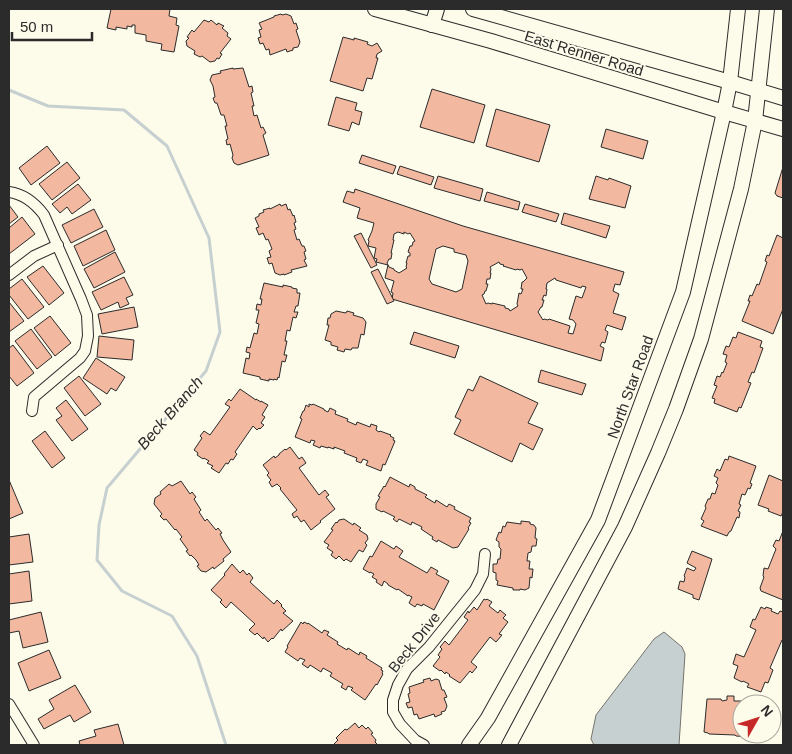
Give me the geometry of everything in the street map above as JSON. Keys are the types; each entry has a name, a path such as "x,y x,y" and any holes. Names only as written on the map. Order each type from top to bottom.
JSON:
{"main road":[{"name":"East Renner Road","path":"375,9 783,129"},
{"path":"432,25 437,9"},
{"name":"East Renner Road","path":"473,9 783,98"},
{"name":"North Star Road","path":"469,745 488,718 598,520 683,292 730,82 738,9"},
{"path":"509,745 625,527 676,409 701,339 741,189 754,121 767,9"}],"street":[{"path":"9,192 19,194 38,207 58,245 82,299 87,315 88,336 85,351 80,358 34,397 32,411"},
{"path":"9,275 34,256 58,245"},
{"name":"Beck Drive","path":"424,745 415,740 400,724 393,712 393,700 398,685 407,669 429,647 475,590 483,574 485,554"},
{"path":"9,704 34,745"}],"shaded area":[{"path":"664,632 682,647 685,654 679,745 594,745 591,739 596,715 654,639"}],"building":[{"path":"111,9 170,9 169,16 177,18 176,25 179,26 174,52 161,50 162,44 146,41 146,35 135,33 135,25 132,25 132,27 127,26 127,29 116,27 116,30 107,28"},
{"path":"281,14 291,16 294,24 296,23 300,42 298,47 293,48 293,50 287,52 286,49 270,55 269,49 266,50 263,43 260,44 258,38 261,37 259,30 262,29 259,23"},
{"path":"204,20 209,22 211,20 217,25 218,23 224,26 222,28 231,39 220,53 222,54 219,59 217,58 215,61 210,62 202,56 194,54 195,51 187,46 186,41 189,38 187,37"},
{"path":"343,37 368,42 367,44 372,46 377,43 382,51 377,54 376,58 378,58 372,79 367,78 363,91 330,81"},
{"path":"233,68 243,68 249,87 252,86 254,116 257,115 261,128 263,127 266,133 263,135 269,155 238,165 234,163 232,158 230,144 227,145 226,140 228,139 225,126 227,126 224,115 221,115 213,98 215,97 210,80 212,75"},
{"path":"432,89 485,105 474,143 420,127"},
{"path":"336,97 357,103 355,110 362,112 359,125 352,122 349,131 328,125"},
{"path":"496,109 550,125 539,162 486,146"},
{"path":"606,129 648,141 643,159 601,147"},
{"path":"47,146 60,163 31,185 19,168"},
{"path":"362,155 396,166 393,174 359,163"},
{"path":"67,162 80,178 52,200 39,184"},
{"path":"400,166 434,177 431,185 397,174"},
{"path":"783,167 783,198 775,193"},
{"path":"438,176 483,189 480,201 434,188"},
{"path":"596,176 608,180 609,178 631,186 625,208 589,199"},
{"path":"78,184 91,200 72,214 67,207 60,213 52,204"},
{"path":"355,189 463,226 624,272 620,285 615,284 613,291 619,294 613,313 626,317 622,330 607,325 605,330 608,332 605,343 602,342 600,346 604,348 601,361 392,299 393,293 391,292 394,281 385,278 388,265 376,262 377,259 374,258 376,248 368,246 368,240 374,223 357,218 360,208 343,202 347,191 354,193","holes":["398,232 410,233 415,241 410,246 408,252 410,256 408,256 406,263 407,268 399,273 389,267 387,263 391,259 394,234","443,246 454,249 454,252 466,255 468,261 462,289 456,292 432,284 429,279 436,249","499,262 503,266 516,270 522,269 527,278 522,282 521,289 523,289 521,294 519,293 518,306 510,311 505,306 492,303 486,304 482,295 486,291 487,279 490,279 490,267","555,278 556,280 581,288 582,286 586,287 582,298 576,296 569,319 573,320 576,324 573,334 568,333 570,326 549,319 543,320 538,312 542,307 544,295 546,296 547,283"]},
{"path":"487,192 520,202 518,210 484,201"},
{"path":"280,204 281,206 286,204 288,210 290,209 294,215 296,229 294,230 297,240 299,239 306,251 304,252 306,259 304,260 307,266 291,270 292,272 284,275 275,273 272,263 269,264 267,258 271,257 269,251 272,249 263,233 259,235 256,228 259,227 255,218 264,212 263,210"},
{"path":"525,204 559,214 556,222 522,212"},
{"path":"9,205 18,217 9,224"},
{"path":"94,209 103,227 71,243 62,225"},
{"path":"564,213 610,226 606,238 561,224"},
{"path":"22,217 35,234 9,254 9,228"},
{"path":"106,230 115,250 83,266 74,246"},
{"path":"361,233 377,265 371,268 354,236"},
{"path":"777,235 783,238 783,309 773,334 742,321 750,301 748,301 750,295 752,296 757,284 759,285 767,262 765,261 767,255 769,256"},
{"path":"115,252 125,272 94,288 84,269"},
{"path":"43,266 64,293 49,305 27,277"},
{"path":"378,269 394,301 387,304 371,272"},
{"path":"124,277 133,295 126,298 129,304 120,308 118,302 101,310 92,292"},
{"path":"22,279 44,307 28,319 9,295 9,289"},
{"path":"264,283 292,287 297,289 297,293 300,293 298,306 296,306 294,312 298,312 296,318 293,317 290,331 287,330 284,355 287,355 285,362 282,361 279,378 277,380 269,379 269,381 243,373 246,358 249,359 250,353 246,352 247,347 250,348 254,333 257,334 259,324 256,323 259,310 256,310 257,304 261,305 262,299 260,299"},
{"path":"9,302 24,321 9,332"},
{"path":"134,307 138,327 102,334 98,314"},
{"path":"336,311 354,313 353,315 363,318 366,322 364,335 361,334 358,348 345,349 344,352 337,350 338,347 331,345 331,342 325,340 329,325 327,325 328,318"},
{"path":"50,316 71,343 55,356 34,328"},
{"path":"31,329 52,357 37,369 15,341"},
{"path":"414,332 459,346 455,358 410,344"},
{"path":"738,332 762,341 760,347 763,348 754,373 752,372 748,382 751,383 741,408 739,407 737,412 714,403 715,399 712,398 717,386 714,385 717,376 720,377 727,363 725,362 727,355 723,354 726,346 729,347 733,337 736,338"},
{"path":"99,336 134,340 132,360 97,357"},
{"path":"13,345 34,373 17,386 9,376 9,348"},
{"path":"96,358 125,377 116,391 111,388 107,394 83,378"},
{"path":"541,370 586,384 582,395 538,382"},
{"path":"79,376 101,404 85,416 64,388"},
{"path":"480,376 538,403 528,423 543,429 533,450 520,443 512,462 454,434 461,420 455,417 468,389 473,391"},
{"path":"240,389 256,400 268,405 262,415 265,417 261,423 264,425 257,430 253,426 235,452 237,454 233,460 231,459 228,464 226,463 219,473 211,468 213,466 207,463 209,461 197,455 198,453 194,450 204,431 210,435 230,407 225,404 229,399 231,401"},
{"path":"66,400 88,429 72,441 56,420 62,416 56,408"},
{"path":"309,404 313,404 328,412 330,408 336,411 335,414 348,419 347,421 356,425 357,422 370,427 371,424 377,426 376,430 379,432 391,435 395,441 381,471 366,465 368,461 363,459 361,463 356,461 357,458 344,453 345,451 334,447 334,449 321,446 320,448 313,445 315,441 311,440 310,443 295,437 302,419 300,418 306,405 309,407"},
{"path":"45,431 65,458 52,468 32,441"},
{"path":"290,447 299,459 302,457 306,463 299,468 319,495 325,490 329,495 326,497 335,509 311,530 304,520 301,522 297,516 294,518 292,514 297,510 277,484 272,487 269,482 271,480 267,475 269,473 263,465"},
{"path":"729,456 756,466 750,483 752,484 750,489 748,488 745,495 742,494 739,504 741,505 738,511 740,512 739,518 737,517 727,536 701,526 704,521 701,519 708,499 710,499 712,493 715,494 718,485 716,483 718,478 714,476 717,469 720,471 725,459 728,460"},
{"path":"769,475 783,481 783,512 781,516 758,505"},
{"path":"390,477 409,487 410,484 427,495 425,497 435,503 436,500 447,507 449,504 455,507 454,509 471,518 469,529 458,547 453,548 438,540 437,542 421,529 422,527 412,522 411,525 399,519 397,522 393,519 395,517 376,509 376,504 380,497 378,496"},
{"path":"9,480 23,513 9,519"},
{"path":"181,481 190,494 192,492 196,497 194,499 205,521 207,519 216,530 218,528 222,533 220,534 231,552 214,569 213,567 206,572 201,571 197,566 199,565 196,560 186,551 188,550 180,539 182,537 166,519 164,520 160,516 162,514 154,504 155,498 169,484 172,486"},
{"path":"344,519 361,528 359,530 367,535 368,539 363,552 359,550 351,562 346,559 344,561 339,556 336,559 331,555 333,552 327,548 329,545 324,542 333,530 331,529 336,522"},
{"path":"521,521 530,522 530,524 534,525 536,528 535,538 537,539 536,546 532,546 531,552 528,553 529,569 533,569 529,588 513,590 513,588 497,585 498,581 496,580 496,573 493,572 493,564 497,564 498,559 500,559 501,549 499,542 496,540 499,532 501,533 503,526 505,527 507,522 521,524"},
{"path":"783,531 783,600 761,591 760,588 764,577 764,568 768,569 776,549 773,546 776,540 779,541"},
{"path":"29,534 33,562 9,565 9,537"},
{"path":"381,541 394,549 396,546 403,551 399,557 427,573 431,567 438,571 436,574 449,581 434,610 423,604 422,606 417,604 415,607 409,603 412,597 384,581 382,586 372,577 374,574 363,569"},
{"path":"692,551 712,559 699,600 693,598 693,595 678,589 680,581 684,582 687,568 694,571 696,568 687,563"},
{"path":"232,564 240,573 243,570 247,575 249,573 253,578 250,582 274,604 277,600 286,611 283,613 293,621 282,631 281,629 268,642 264,637 263,639 257,633 255,635 249,630 255,624 231,602 226,608 220,602 222,600 211,590"},
{"path":"29,571 32,601 9,604 9,574"},
{"path":"484,599 492,602 489,606 498,613 500,610 506,615 503,618 508,622 499,634 502,635 496,642 490,637 471,662 477,667 472,673 470,671 460,683 446,672 445,674 433,666 440,657 438,655 442,649 440,647 445,641 449,645 468,620 464,617 468,611 469,613 474,607 477,610"},
{"path":"761,607 772,609 771,611 778,614 780,611 783,612 783,641 770,668 773,670 768,683 765,682 761,692 747,687 749,684 734,678 738,666 733,664 736,654 744,657 756,630 750,627"},
{"path":"41,612 48,642 23,648 19,631 9,633 9,620"},
{"path":"301,622 303,624 304,622 308,623 322,633 324,630 329,632 327,635 338,642 337,644 359,655 360,652 382,668 383,674 365,700 351,690 353,688 348,686 346,690 341,687 343,684 330,676 332,673 323,668 321,672 310,665 308,668 302,664 305,660 300,658 298,661 285,652"},
{"path":"49,650 61,678 29,691 18,663"},
{"path":"430,678 431,681 439,680 442,690 444,690 447,697 444,698 447,706 445,711 441,712 442,714 435,717 434,714 419,719 417,714 414,715 412,707 408,708 406,703 410,702 409,687"},
{"path":"75,685 91,712 74,722 70,715 44,729 38,719 54,709 49,700"},
{"path":"727,696 732,696 732,735 704,732 707,699 727,700"},
{"path":"355,723 359,728 362,725 366,729 368,727 378,745 333,745 338,740 336,738 345,729 347,730"},
{"path":"118,724 124,745 80,745 79,741 96,736 94,730"}],"waterway":[{"name":"Beck Branch","path":"9,90 48,106 124,110 167,146 209,238 220,332 206,371 107,488 99,525 97,560 122,591 172,616 197,656 226,745"}]}
